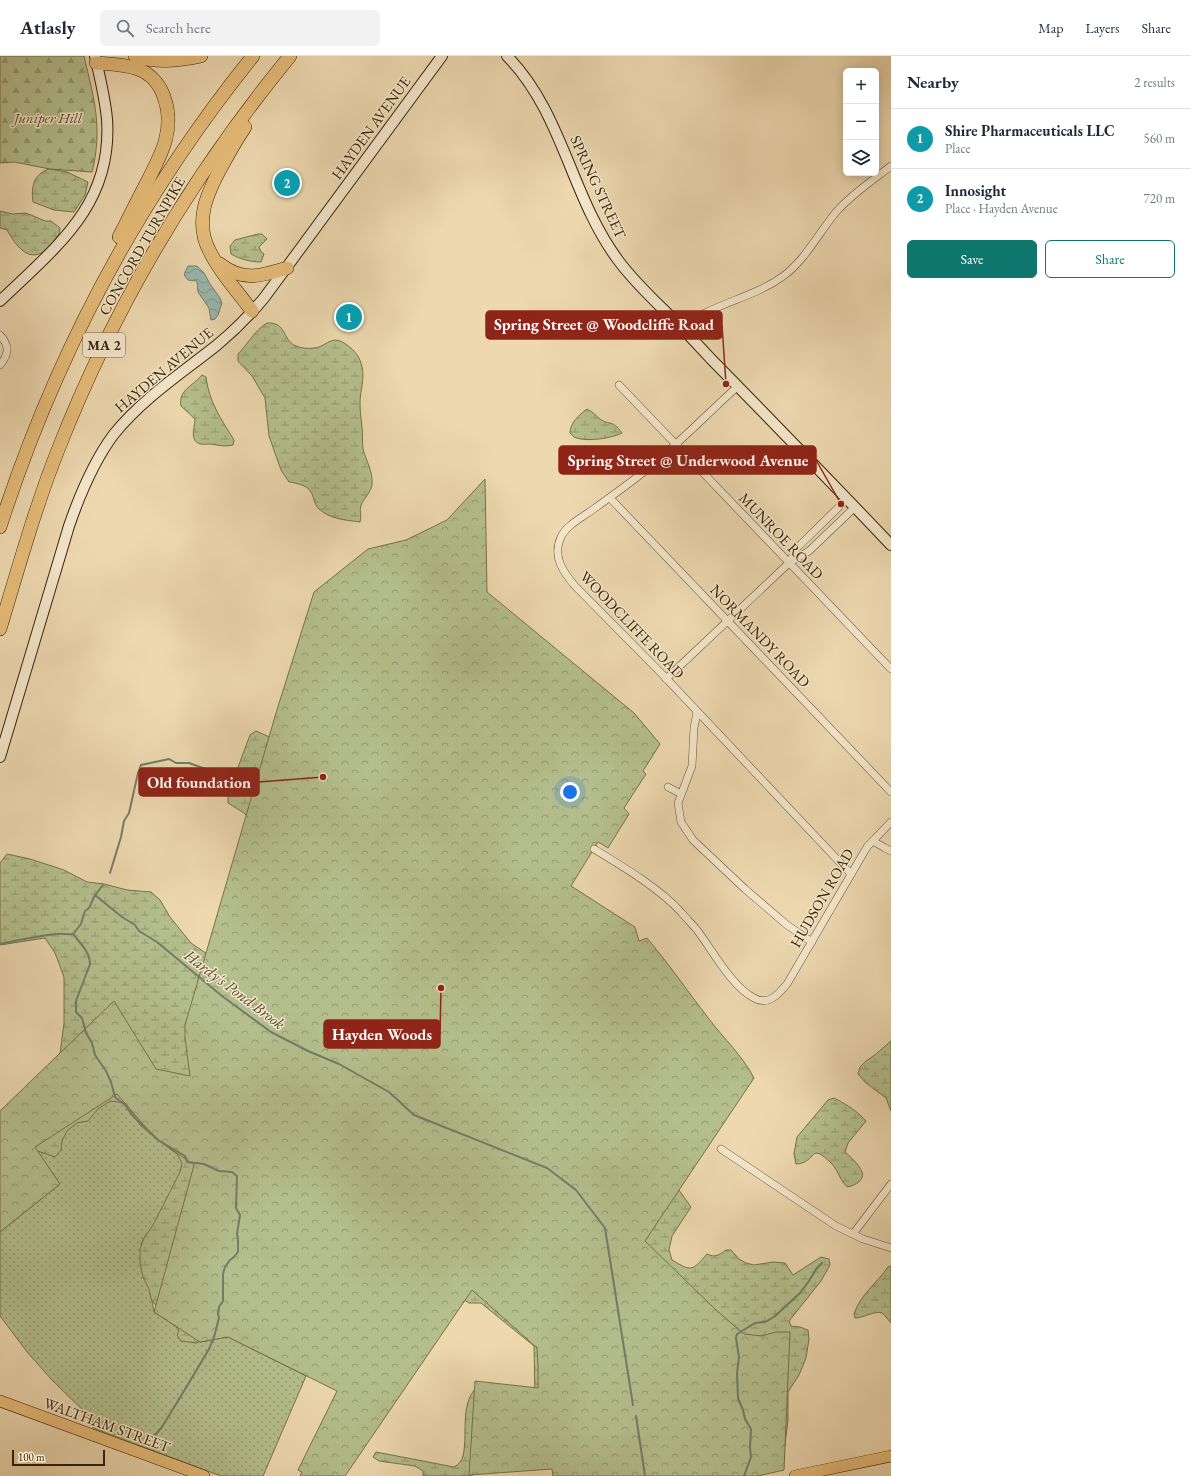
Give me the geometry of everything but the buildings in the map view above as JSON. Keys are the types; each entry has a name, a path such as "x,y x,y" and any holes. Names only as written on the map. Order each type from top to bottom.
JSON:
{"highway":[{"path":"135,56 151,60 165,61 201,56"},
{"name":"CONCORD TURNPIKE","path":"0,528 22,463 47,400 98,292 127,239 162,182 201,125 254,56"},
{"name":"CONCORD TURNPIKE","path":"0,629 30,529 50,471 75,408 103,347 145,267 179,210 221,147 290,56"},
{"path":"95,59 132,67 149,75 157,83 163,93 168,109 169,121 168,135 163,151 107,260 98,292"},
{"path":"252,311 220,269 208,249 203,232 202,218 204,203 211,186 250,118 265,88"},
{"path":"215,261 231,271 247,276 263,275 287,268"}],"main road":[{"name":"SPRING STREET","path":"507,57 529,81 545,107 593,218 608,247 644,291 891,545"},
{"name":"HAYDEN AVENUE","path":"0,757 66,537 82,490 98,458 113,436 136,410 223,340 269,293 442,58"},
{"path":"0,301 70,233 83,215 94,193 104,165 107,130 106,107 95,59"},
{"name":"WALTHAM STREET","path":"0,1401 204,1476"},
{"path":"795,1476 891,1456"}],"street":[{"path":"681,328 705,312 760,290 783,276 799,261 845,203 891,166"},
{"path":"0,335 4,339 8,348 7,355 0,365"},
{"name":"MUNROE ROAD","path":"619,385 891,669"},
{"name":"WOODCLIFFE ROAD","path":"738,386 676,445 638,477 569,527 561,535 558,546 558,556 564,572 575,586 666,679 851,874"},
{"name":"NORMANDY ROAD","path":"610,498 891,792"},
{"path":"789,563 797,548 847,499"},
{"path":"666,679 789,563 809,551 855,507"},
{"path":"697,712 694,728 692,766 681,794 678,809 681,822 693,840 745,889 787,925 812,942"},
{"path":"668,787 681,794"},
{"name":"HUDSON ROAD","path":"594,849 622,866 680,910 697,930 727,972 742,989 755,999 767,1001 778,995 787,984 867,847 891,822"},
{"path":"873,841 891,851"},
{"path":"721,1149 836,1226 863,1239 891,1248"},
{"path":"853,1234 891,1184"}],"green space":[{"name":"Juniper Hill","path":"0,56 84,56 94,100 97,127 97,141 92,172 50,169 14,162 0,163"},
{"path":"49,169 67,172 88,182 85,195 74,212 54,210 33,202 32,192 34,182 39,174"},
{"path":"0,211 13,214 25,213 45,221 51,221 60,228 59,234 48,249 34,255 29,254 23,251 14,242 7,230 0,228"},
{"path":"262,234 267,239 259,247 261,252 264,254 261,262 245,260 231,254 230,246 235,240"},
{"path":"267,323 278,325 288,340 296,346 314,348 333,340 337,340 350,347 357,354 360,360 363,376 360,403 363,446 370,470 372,484 371,489 361,505 360,522 349,521 323,512 317,507 312,494 307,488 289,482 281,470 269,436 265,398 252,376 238,361 238,354 262,326"},
{"path":"202,375 206,377 213,402 234,440 233,445 224,446 201,444 195,441 193,434 195,419 181,406 181,401 184,392"},
{"path":"587,409 603,421 616,426 622,433 606,438 587,440 574,437 570,433 570,429 578,417"},
{"path":"485,479 487,592 634,713 660,744 643,771 646,774 624,808 629,814 608,848 598,842 571,886 635,927 639,941 647,938 738,1054 754,1078 645,1241 716,1310 744,1334 762,1336 776,1332 790,1332 784,1470 758,1476 553,1476 552,1469 469,1475 475,1381 538,1388 537,1348 472,1290 345,1476 300,1476 302,1472 298,1470 337,1391 228,1337 200,1342 154,1312 194,1165 155,1138 117,1094 35,1147 60,1184 0,1232 0,1111 114,1001 156,1069 190,1076 185,1038 185,1025 276,713 314,592 368,549 406,540 447,520"},
{"path":"256,731 292,747 252,821 244,813 228,803 228,794 250,735"},
{"path":"7,854 30,859 64,870 87,882 104,884 127,890 151,892 160,900 170,917 191,943 210,956 671,1179 691,1207 672,1236 669,1250 672,1260 684,1267 695,1267 707,1254 712,1256 717,1255 726,1250 731,1250 739,1259 754,1265 773,1262 785,1263 793,1275 821,1257 829,1259 830,1265 821,1281 789,1321 791,1326 808,1330 809,1339 806,1358 799,1375 788,1392 788,1420 784,1452 535,1398 534,1346 481,1303 469,1303 444,1288 205,1339 196,1343 181,1341 177,1335 179,1331 173,1322 151,1299 149,1289 143,1277 140,1263 140,1249 144,1238 153,1225 180,1172 182,1163 177,1154 140,1125 126,1103 110,1101 98,1109 88,1121 77,1123 67,1131 62,1141 61,1150 55,1157 32,1149 56,1085 64,1023 64,977 55,953 45,938 0,945 0,863"},
{"path":"891,1041 891,1111 886,1098 866,1083 858,1074 860,1067 866,1061"},
{"path":"117,1094 155,1138 194,1165 141,1243 154,1312 200,1342 228,1337 306,1376 263,1476 221,1476 93,1428 92,1419 52,1380 28,1353 0,1316 0,1232 60,1184 34,1147"},
{"path":"834,1098 851,1108 866,1121 848,1143 845,1152 859,1166 863,1175 861,1180 856,1184 848,1187 832,1164 824,1157 816,1153 803,1163 796,1164 794,1154 797,1137 828,1100"},
{"path":"891,1266 891,1323 882,1313 879,1312 855,1318 854,1314 864,1295 888,1267"},
{"path":"475,1389 493,1470 468,1476 423,1476 423,1471 415,1466 379,1461 373,1457 376,1452 454,1467 461,1461 463,1456 466,1412 470,1396"}],"water":[{"path":"188,266 197,266 204,273 220,298 222,303 215,319 211,320 209,308 198,292 197,281 188,280 185,276"}],"waterway":[{"path":"110,873 121,837 124,821 129,813 141,765 169,759 176,763 189,763 211,771 218,771"},
{"path":"231,772 239,772 247,778"},
{"path":"95,895 103,885"},
{"name":"Hardy's Pond Brook","path":"0,944 28,938 59,934 73,934 81,924 85,911 89,908 95,895 122,917 135,925 139,931 157,942 222,996 271,1032 308,1051 339,1064 389,1092 414,1115 547,1168 576,1190 605,1228 633,1405"},
{"path":"73,934 81,944 90,960 90,964 76,1001 76,1012 82,1018 95,1055 106,1071 115,1097 125,1105 132,1115 158,1140 185,1156 187,1162 204,1164 219,1171 232,1172 237,1176 236,1208 240,1215 237,1234 238,1252 225,1267 223,1274 223,1301 219,1307 219,1318 214,1337 209,1349 162,1427 150,1441"},
{"path":"744,1476 751,1457 751,1429 745,1419 738,1398 737,1373 739,1357 736,1338 737,1334 755,1323 765,1322 774,1317 800,1293 822,1263"},
{"path":"636,1416 645,1476"}],"place":[{"name":"Innosight","path":"287,183"},
{"name":"Shire Pharmaceuticals LLC","path":"349,317"},
{"name":"Spring Street @ Woodcliffe Road","path":"726,384"},
{"name":"Spring Street @ Underwood Avenue","path":"841,504"},
{"name":"Old foundation","path":"323,777"},
{"name":"Hayden Woods","path":"441,988"}]}
